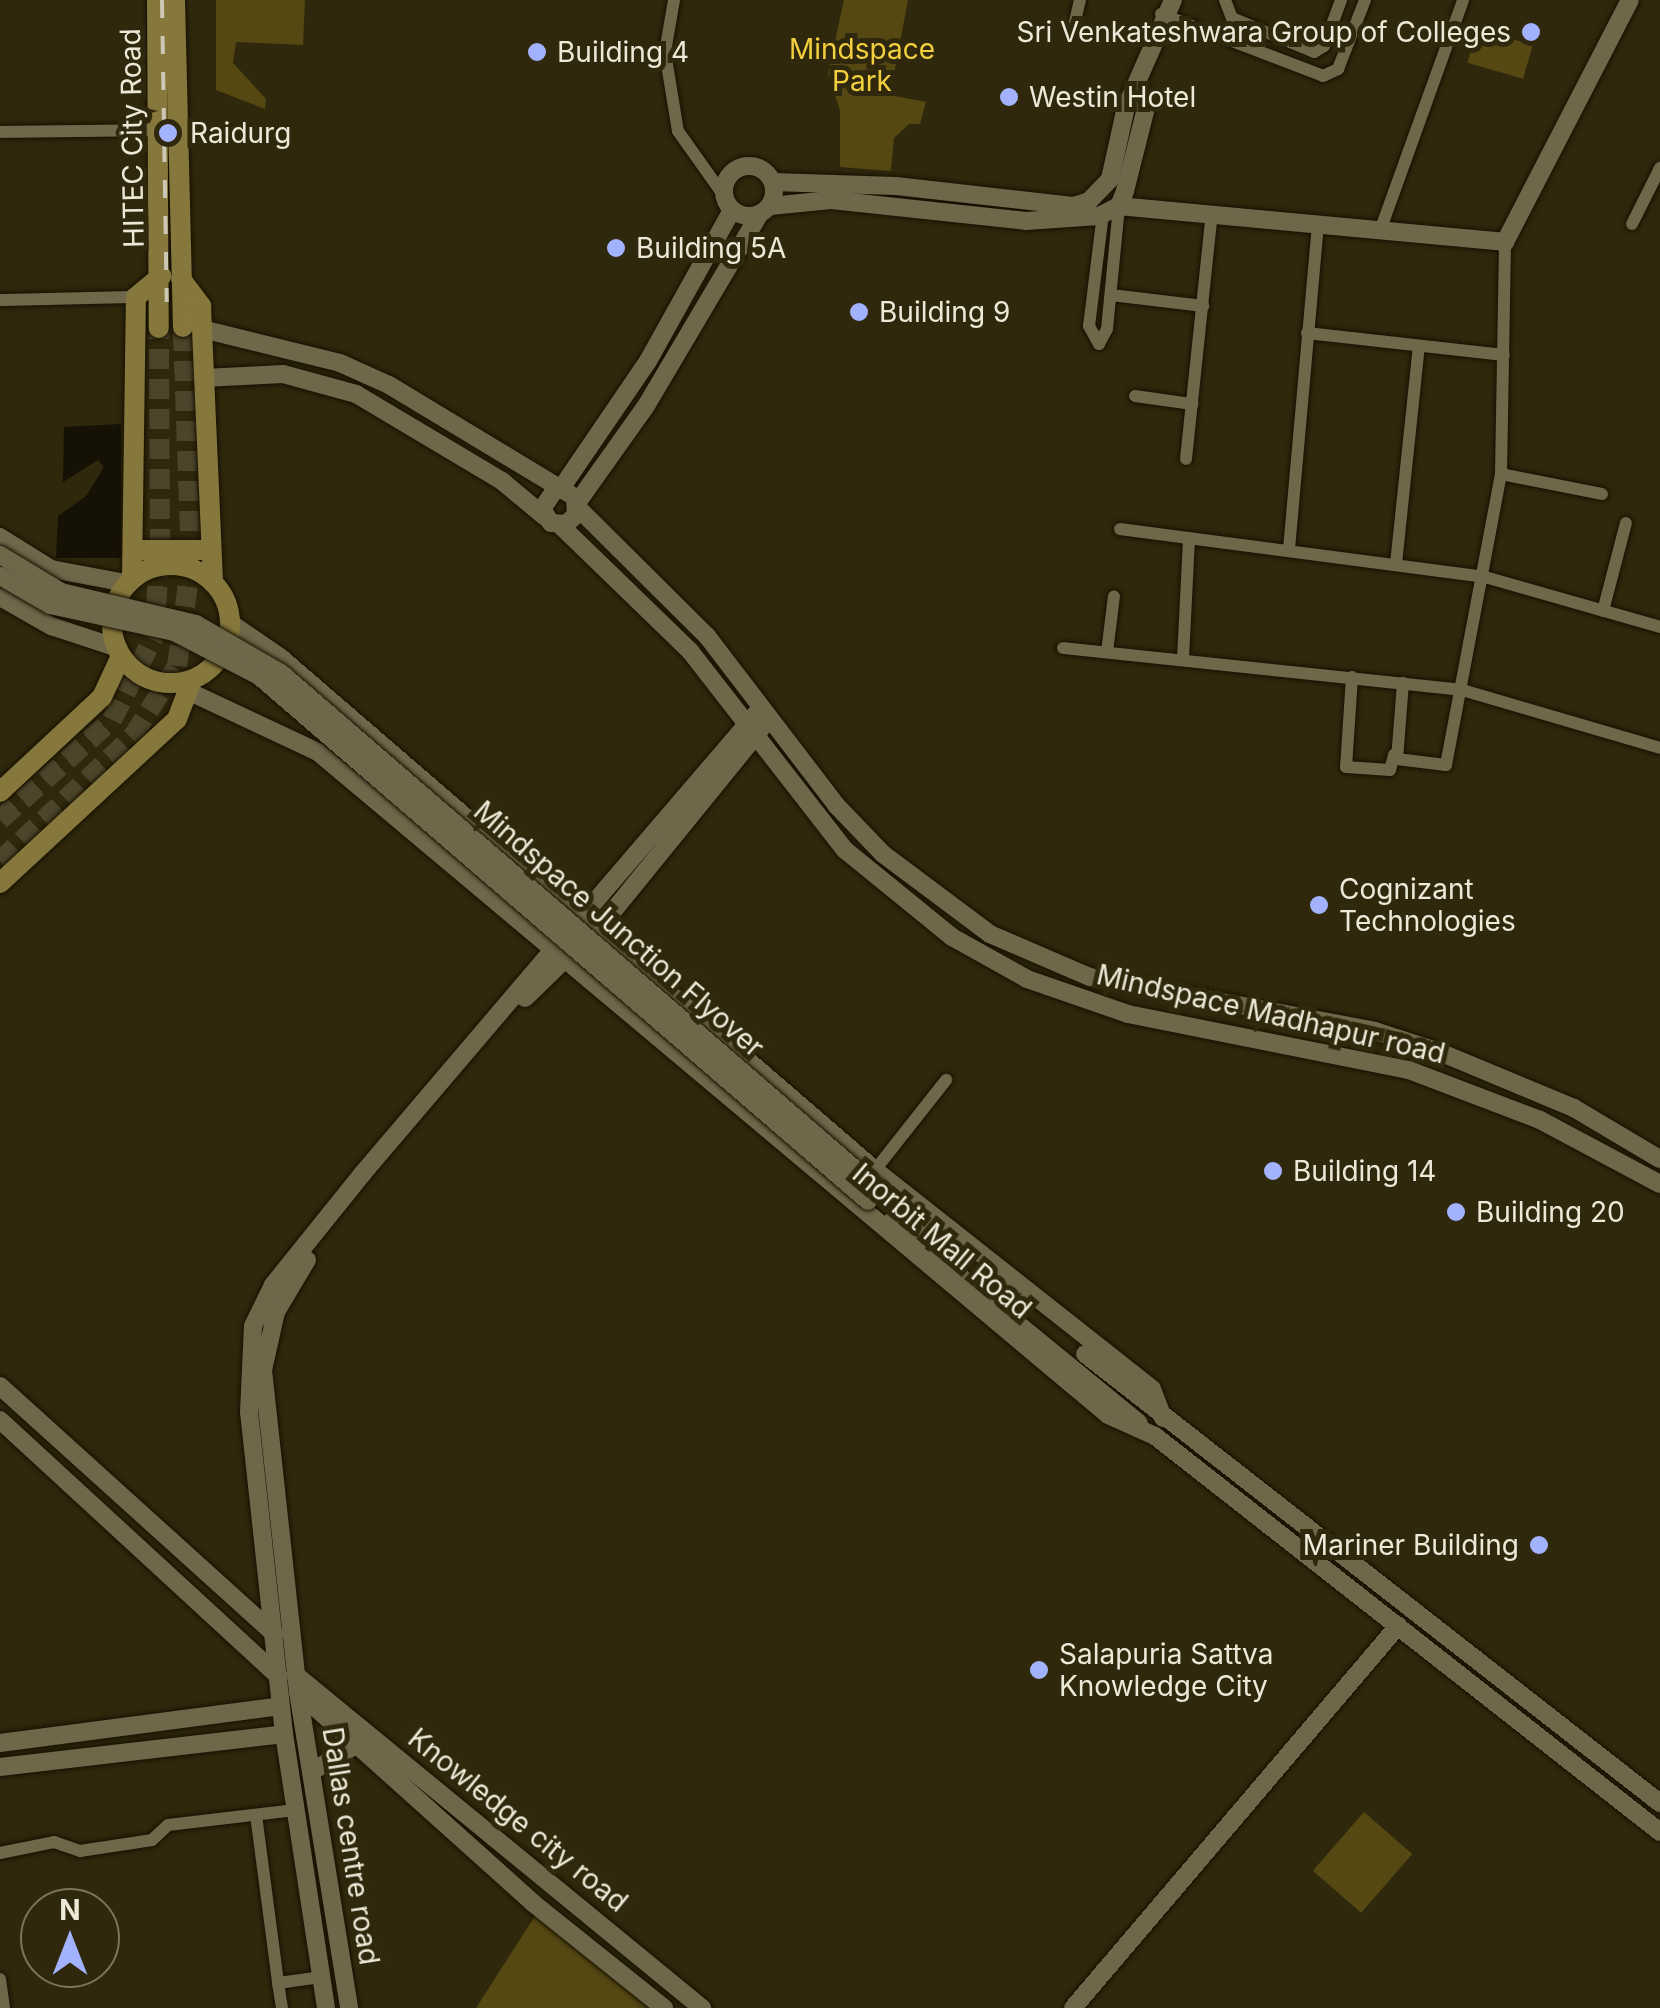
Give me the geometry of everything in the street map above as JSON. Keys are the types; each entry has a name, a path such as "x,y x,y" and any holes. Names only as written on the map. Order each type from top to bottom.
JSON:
{"main road":[{"name":"HITEC City Road","path":"157,0 159,130 171,277"},
{"name":"HITEC City Road","path":"171,277 175,0"},
{"path":"0,792 102,697 119,652 112,617 129,580 134,550 136,297 171,277"},
{"path":"159,328 171,277"},
{"path":"0,883 152,742 188,686 216,666 229,622 213,583 204,378 192,328 201,306 171,277"},
{"path":"134,550 211,550"},
{"path":"129,580 174,565 213,583"},
{"path":"119,652 141,673 188,686"}],"street":[{"path":"674,0 665,52 678,130 728,203 765,210 832,200 1070,214 1111,210 1212,212 1505,242"},
{"path":"1073,30 1080,0"},
{"path":"1225,0 1232,18 1314,52 1324,46 1341,0"},
{"path":"773,182 765,210 646,406 577,506 572,520 552,521 543,501 557,490 648,361 728,203 738,168 758,168 773,182 896,186 1070,214 1106,188 1126,107 1140,87 1167,7 1323,76 1338,68 1366,0"},
{"path":"1380,230 1463,0"},
{"path":"1401,683 1397,759 1446,766 1501,474 1505,242 1630,0"},
{"path":"1111,210 1111,294 1099,344 1089,326 1111,210 1146,108 1140,87"},
{"path":"0,132 159,130"},
{"path":"1632,224 1660,168"},
{"path":"1186,459 1212,212"},
{"path":"1289,548 1318,224"},
{"path":"1111,294 1202,306"},
{"path":"0,300 136,297"},
{"name":"Mindspace Madhapur road","path":"192,328 317,358 389,385 557,490 707,636 769,712 836,805 932,895 990,934 1133,988 1375,1031 1437,1051 1574,1108 1660,1159"},
{"path":"1307,333 1504,355"},
{"path":"1396,564 1419,346"},
{"path":"268,347 268,375"},
{"path":"316,380 317,358"},
{"name":"Mindspace Madhapur road","path":"204,378 268,375 316,380 386,410 502,482 552,521 690,651 856,861 952,937 1027,979 1128,1014 1404,1068 1540,1120 1660,1184"},
{"path":"1136,396 1192,404"},
{"path":"1501,474 1602,494"},
{"path":"1604,611 1626,523"},
{"path":"1120,529 1289,548 1484,578 1660,627"},
{"path":"0,537 51,569 129,580"},
{"path":"1183,658 1189,538"},
{"name":"Mindspace Junction Flyover","path":"0,555 61,592 196,624 281,673 873,1195 1163,1418"},
{"name":"Mindspace Junction Flyover","path":"0,576 50,606 174,632 259,676 1156,1436"},
{"path":"1107,652 1114,596"},
{"path":"0,598 50,626 119,652"},
{"name":"Inorbit Mall Road","path":"229,622 280,657 875,1170 1152,1389 1163,1418 1660,1803"},
{"path":"1062,648 1462,690 1660,748"},
{"path":"1352,677 1349,769 1392,769 1401,683"},
{"name":"Inorbit Mall Road","path":"188,686 284,732 403,824 1108,1415 1156,1436 1660,1832"},
{"path":"580,918 769,712"},
{"path":"596,932 752,728"},
{"path":"403,824 435,792"},
{"path":"291,1682 274,1634 263,1454 266,1341 294,1278 489,1032 557,957"},
{"name":"Mindspace Madhapur road","path":"1128,1014 1133,988"},
{"path":"875,1170 946,1080"},
{"path":"770,1132 796,1102"},
{"path":"0,1386 274,1634"},
{"path":"0,1420 291,1682"},
{"path":"263,1454 291,1682"},
{"path":"154,1561 172,1542"},
{"path":"1073,2008 1398,1626"},
{"name":"Dallas centre road","path":"291,1682 281,1706 284,1734 326,2008"},
{"name":"Dallas centre road","path":"291,1682 312,1772 349,2008"},
{"name":"Knowledge city road","path":"291,1682 533,1903 664,2008"},
{"name":"Knowledge city road","path":"291,1682 702,2008"},
{"path":"0,1744 281,1706"},
{"path":"0,1767 284,1734"},
{"path":"312,1772 358,1744"},
{"path":"0,1853 54,1842 74,1850 112,1846 152,1840 168,1824 296,1810"},
{"path":"256,1815 282,2008"},
{"path":"278,1983 321,1977"},
{"path":"0,1978 4,2008"}],"green space":[{"path":"216,0 305,0 303,45 236,42 233,63 266,99 265,109 216,90"},
{"name":"Mindspace Park","path":"844,0 908,0 890,95 926,102 920,124 909,124 894,138 891,171 840,167 840,111 828,73"},
{"path":"1477,29 1533,45 1523,79 1467,63"},
{"path":"1364,1812 1412,1854 1361,1913 1313,1871"},
{"path":"535,1916 646,2000 655,2008 476,2008"}],"shaded area":[{"path":"121,424 121,558 56,558 58,516 86,496 104,467 98,460 63,482 64,427"}],"tunnel":[{"path":"0,861 133,736 177,666 191,561 183,327"},
{"path":"0,820 112,720 154,636 160,549 159,328"}],"railway":[{"path":"162,0 167,302"}],"place":[{"name":"Sri Venkateshwara Group of Colleges","path":"1531,32"},
{"name":"Building 4","path":"537,52"},
{"name":"Westin Hotel","path":"1009,97"},
{"name":"Raidurg","path":"168,133"},
{"name":"Building 5A","path":"616,248"},
{"name":"Building 9","path":"859,312"},
{"name":"Cognizant Technologies","path":"1319,905"},
{"name":"Building 14","path":"1273,1171"},
{"name":"Building 20","path":"1456,1212"},
{"name":"Mariner Building","path":"1539,1545"},
{"name":"Salapuria Sattva Knowledge City","path":"1039,1670"}]}
